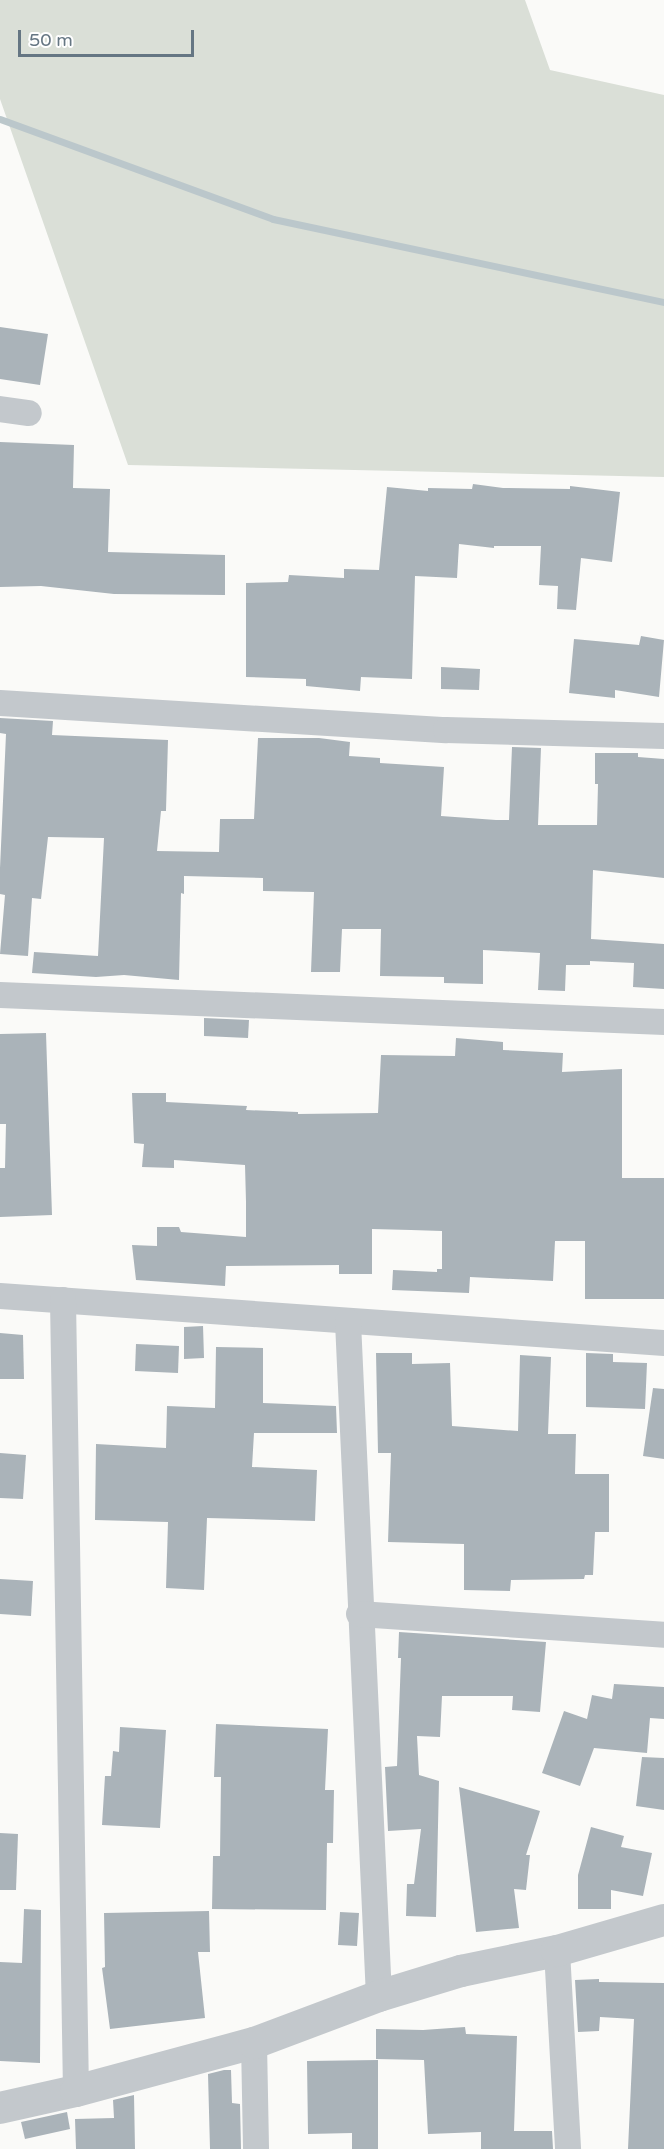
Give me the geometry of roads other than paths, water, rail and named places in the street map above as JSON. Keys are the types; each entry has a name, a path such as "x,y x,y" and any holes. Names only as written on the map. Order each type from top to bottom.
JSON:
{"street":[{"path":"0,409 29,413"},
{"path":"0,703 446,730 664,736"},
{"path":"0,995 664,1022"},
{"path":"0,1296 664,1343"},
{"path":"63,1300 76,2091"},
{"path":"348,1322 359,1614 379,1996"},
{"path":"359,1614 664,1635"},
{"path":"0,2108 76,2091 254,2043 379,1996 461,1971 557,1952 664,1920"},
{"path":"557,1952 568,2149"},
{"path":"254,2043 256,2149"}],"waterway":[{"path":"0,119 273,219 664,302"}]}
